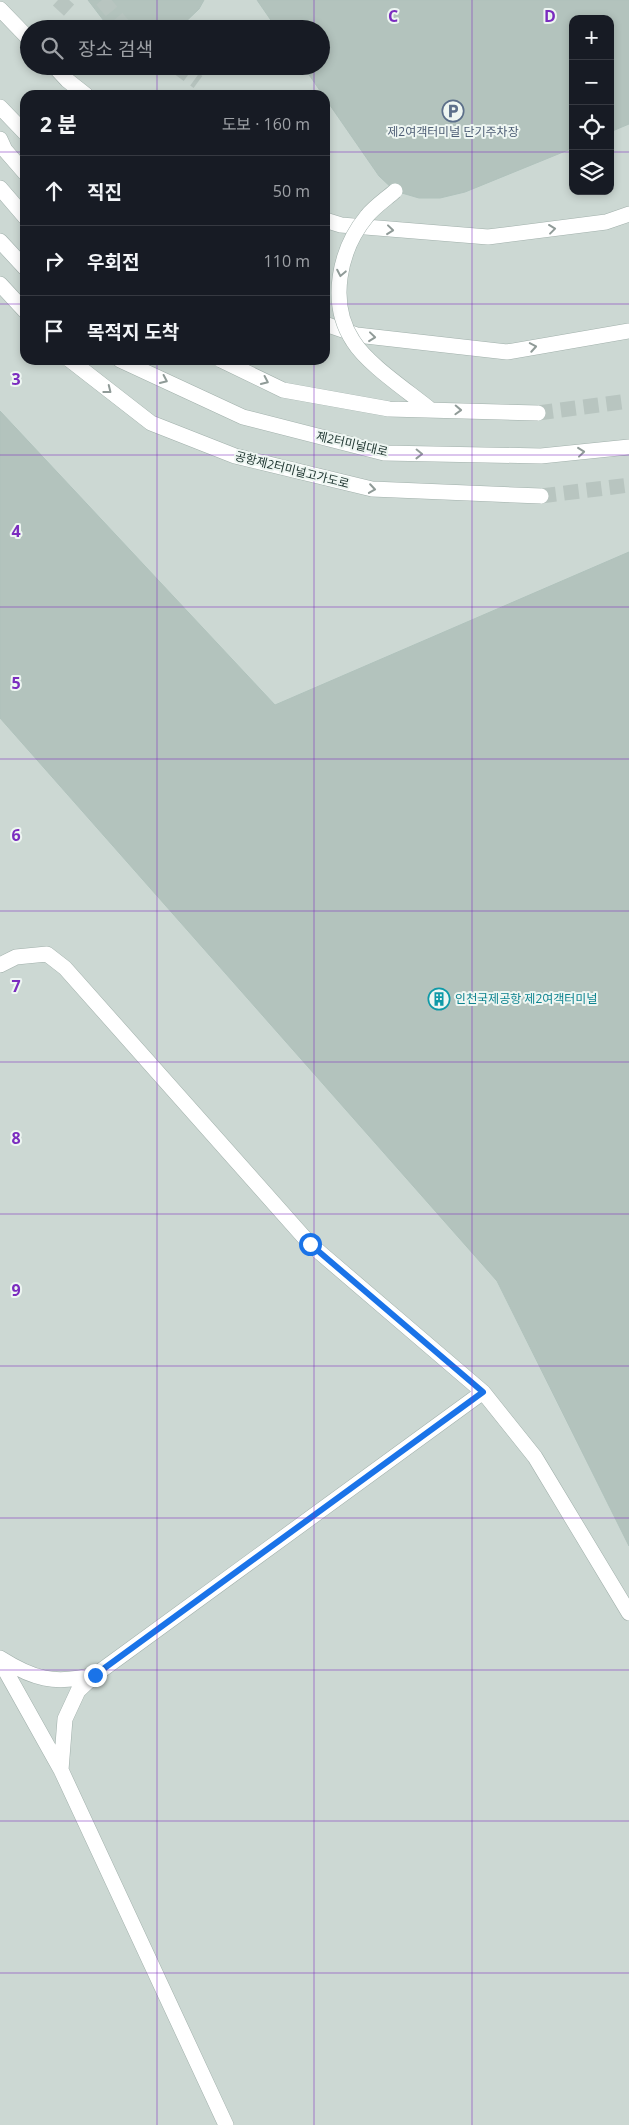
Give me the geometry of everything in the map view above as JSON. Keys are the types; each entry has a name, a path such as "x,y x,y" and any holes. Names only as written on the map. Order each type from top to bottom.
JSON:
{"lane":[{"path":"0,9 20,30"},
{"path":"62,75 79,90"},
{"path":"0,107 20,128"},
{"path":"0,138 5,150 20,167"},
{"path":"0,188 20,212"},
{"path":"395,191 367,216 351,240 338,286 343,320 353,341 367,358 431,410"},
{"path":"330,222 341,225 488,237 606,222 629,214"},
{"path":"0,241 20,263"},
{"path":"0,284 20,306"},
{"path":"330,326 357,335 507,352 629,331"},
{"name":"공항제2터미널고가도로","path":"76,365 151,423 235,456 372,489 541,496"},
{"name":"제2터미널대로","path":"131,365 243,417 384,453 542,456 629,446"},
{"path":"231,365 283,390 389,409 538,413"},
{"path":"0,965 16,957 46,954 65,968 310,1244 483,1392 535,1457 629,1613"},
{"path":"61,1770 65,1719 78,1691 95,1675 483,1392"},
{"path":"0,1659 23,1672 43,1678 62,1681 95,1675"},
{"path":"0,1659 61,1770 226,2125"}],"shaded area":[{"path":"0,0 629,0 629,2125 0,2125"}],"building":[{"path":"88,0 204,0 199,9 187,20 103,20"},
{"name":"제2여객터미널 단기주차장","path":"257,0 629,0 629,124 614,130 614,15 569,15 569,150 465,192 440,198 419,198 395,191 379,176 330,105 330,90 320,90 309,75 330,75 330,20 271,20"},
{"name":"인천국제공항 제2여객터미널","path":"0,411 275,705 629,552 629,1546 497,1281 0,718"}],"tunnel":[{"path":"58,0 70,11"},
{"path":"102,0 119,20"},
{"path":"188,75 198,82"},
{"path":"538,413 629,401"},
{"path":"541,496 629,485"}],"place":[{"name":"제2여객터미널 단기주차장","path":"453,111"},
{"name":"인천국제공항 제2여객터미널","path":"439,999"}],"route":[{"path":"95,1675 483,1392 310,1244"}]}
